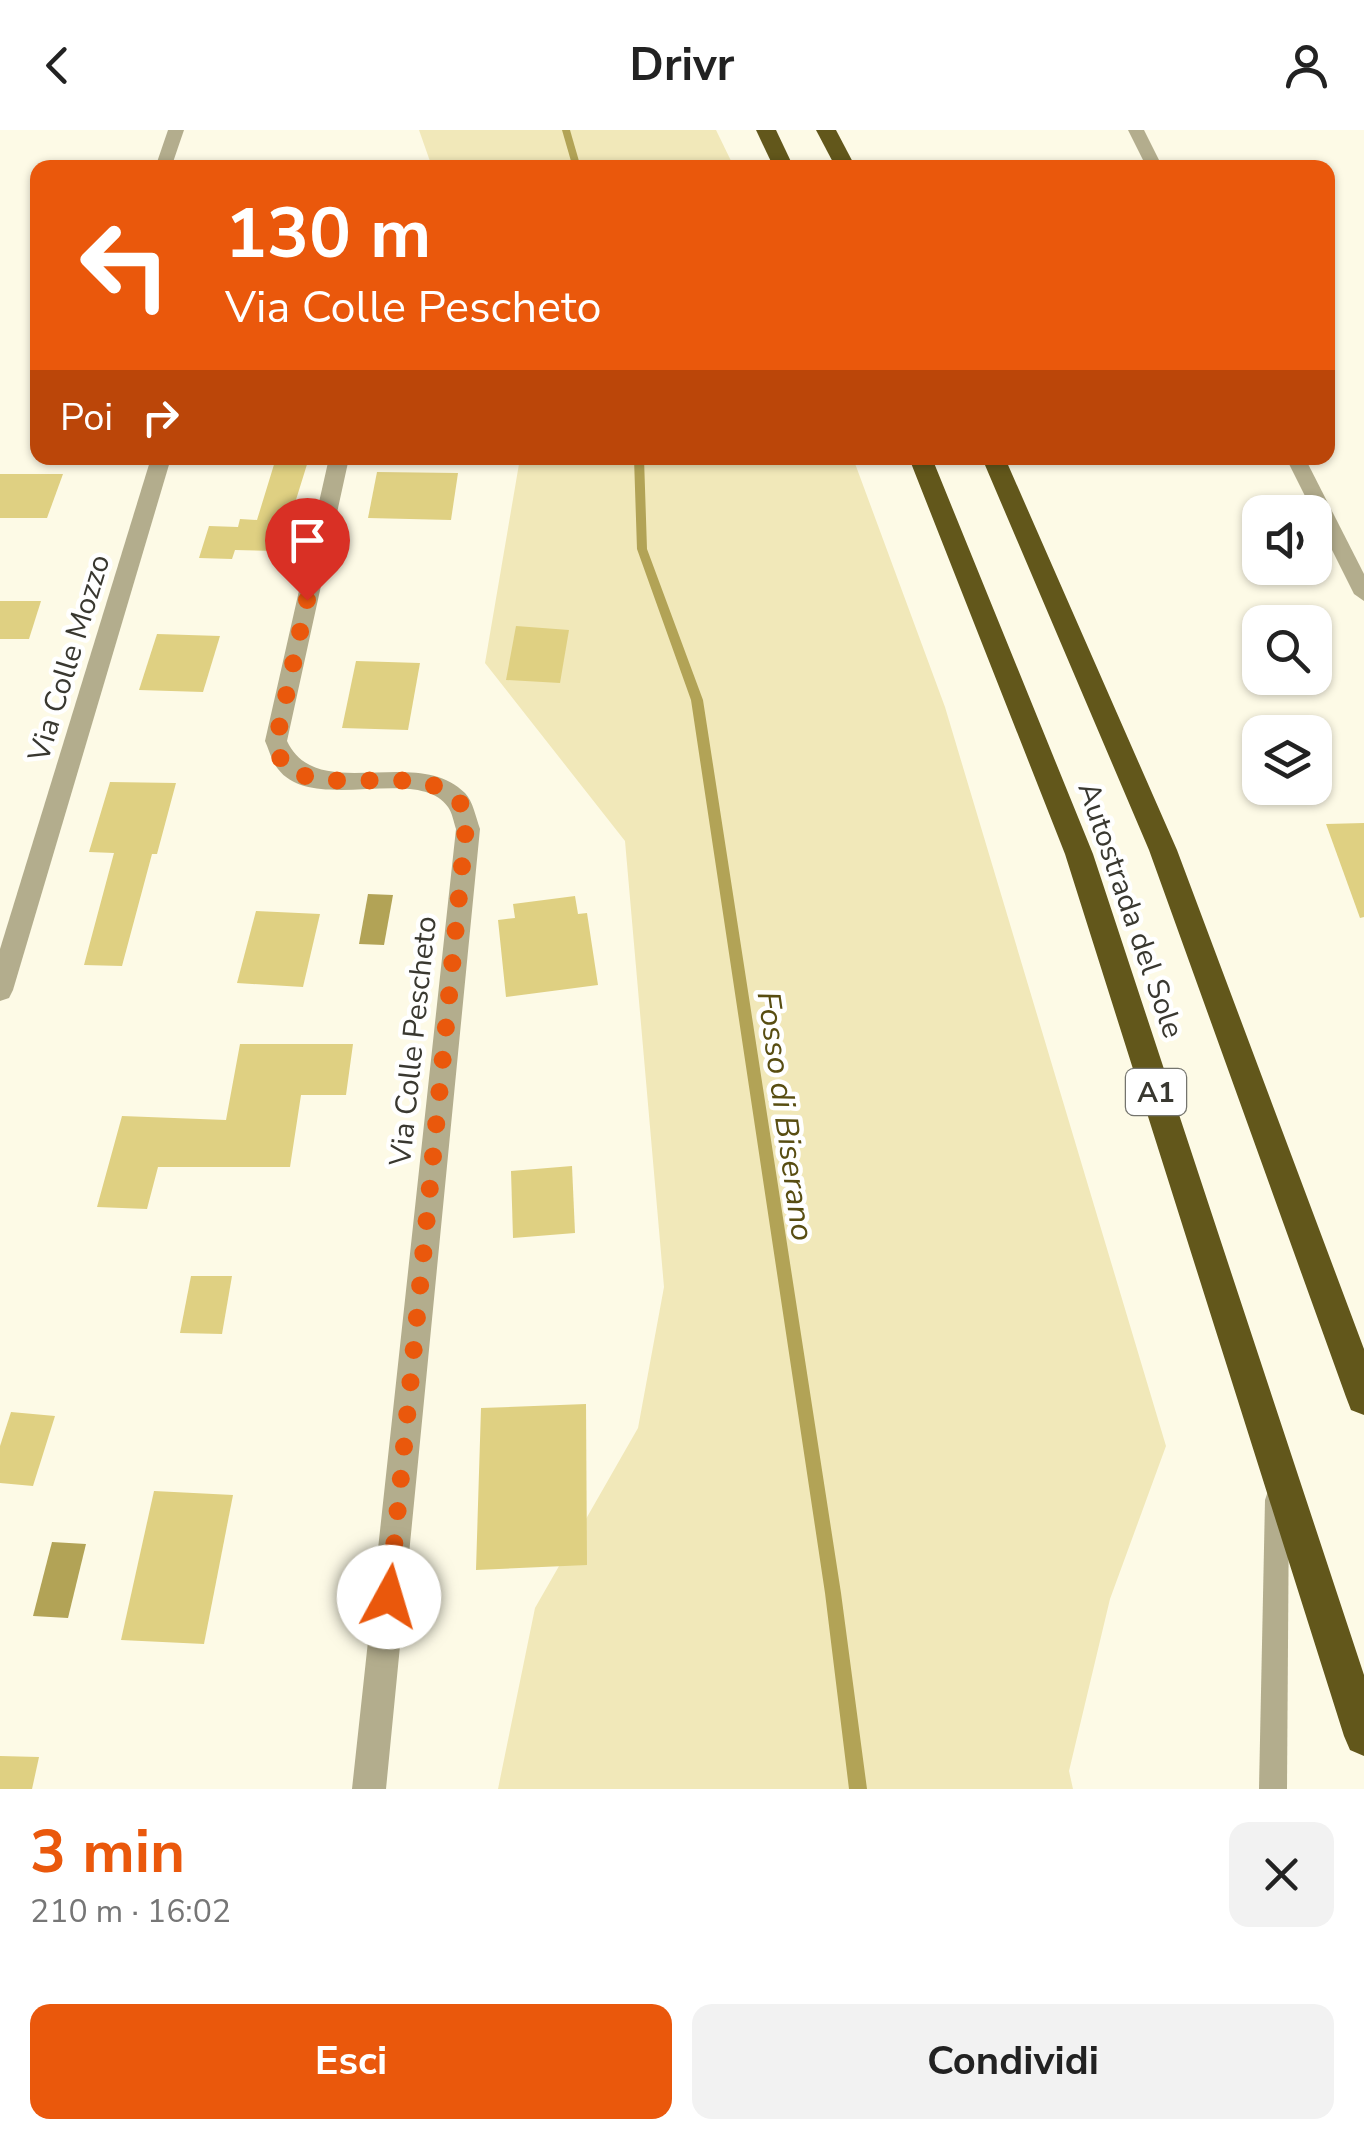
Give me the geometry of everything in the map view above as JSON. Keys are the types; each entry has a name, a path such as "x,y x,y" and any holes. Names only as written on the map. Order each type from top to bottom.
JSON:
{"highway":[{"path":"766,130 780,160"},
{"path":"826,130 842,160"},
{"name":"Autostrada del Sole","path":"923,465 1079,854 1364,1736"},
{"name":"Autostrada del Sole","path":"996,465 1163,850 1364,1397"}],"street":[{"path":"166,160 176,130"},
{"path":"1136,130 1151,160"},
{"name":"Via Colle Mozzo","path":"0,990 158,465"},
{"name":"Via Colle Pescheto","path":"336,465 276,742 282,764 306,778 419,782 445,789 462,804 468,829 370,1789"},
{"path":"1299,465 1364,594"}],"lane":[{"path":"1272,1789 1278,1468"}],"shaded area":[{"path":"419,130 716,130 731,160 430,160"},
{"path":"519,465 856,465 945,707 1166,1446 1110,1599 1069,1771 1073,1789 498,1789 535,1608 638,1428 664,1287 625,841 485,663"},
{"path":"368,894 393,895 384,945 359,944"},
{"path":"52,1542 86,1544 68,1618 33,1616"}],"building":[{"path":"274,465 307,465 280,551 235,550 232,559 199,558 209,526 238,527 240,519 257,520"},
{"path":"377,472 458,473 451,520 368,518"},
{"path":"0,474 63,474 47,518 0,518"},
{"path":"0,601 41,601 29,639 0,639"},
{"path":"516,626 569,630 560,683 506,680"},
{"path":"157,634 220,636 203,692 139,690"},
{"path":"356,661 420,663 408,730 342,728"},
{"path":"110,782 176,783 122,966 84,965 114,853 89,852"},
{"path":"1364,823 1364,917 1360,918 1326,824"},
{"path":"575,896 578,914 587,913 598,985 506,997 498,920 515,918 513,904"},
{"path":"256,911 320,914 303,987 237,983"},
{"path":"240,1044 353,1044 346,1095 301,1095 290,1167 158,1167 147,1209 97,1207 122,1116 226,1120"},
{"path":"572,1166 575,1233 513,1238 511,1171"},
{"path":"191,1276 232,1276 222,1334 180,1333"},
{"path":"586,1404 587,1565 476,1570 481,1408"},
{"path":"11,1412 55,1416 33,1486 0,1483 0,1446"},
{"path":"154,1491 233,1495 204,1644 121,1640"},
{"path":"0,1756 39,1757 32,1789 0,1789"}],"waterway":[{"name":"Fosso di Biserano","path":"566,130 575,160"},
{"name":"Fosso di Biserano","path":"639,465 642,549 697,700 833,1593 858,1789"}],"route":[{"path":"307,600 276,742 282,764 306,778 432,785 454,795 467,816 389,1597"}]}
